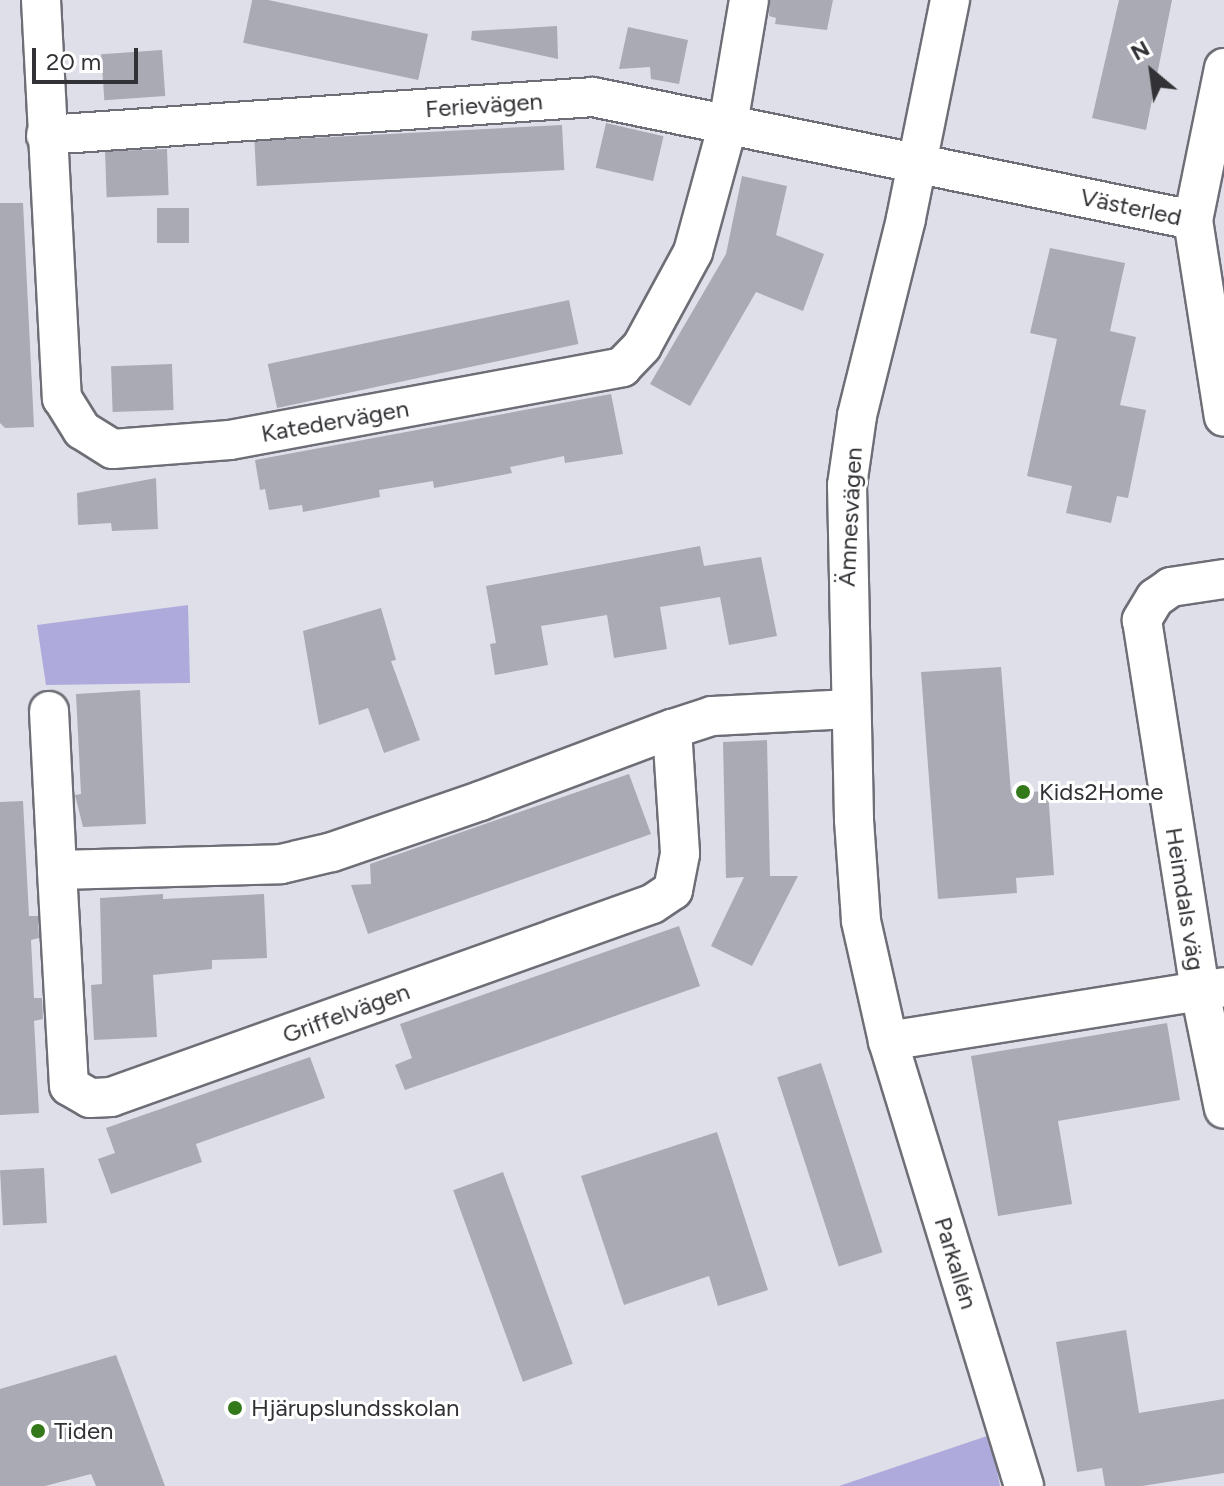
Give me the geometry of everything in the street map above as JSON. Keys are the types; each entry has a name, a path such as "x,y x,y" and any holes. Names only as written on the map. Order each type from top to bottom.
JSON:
{"street":[{"name":"Katedervägen","path":"41,0 62,398 82,430 113,449 230,440 622,367 642,346 693,252 728,124 749,0"},
{"name":"Ämnesvägen","path":"888,1041 861,921 851,709 847,485 857,416 917,163 950,0"},
{"name":"Västerled","path":"917,163 1193,220 1224,68"},
{"name":"Ferievägen","path":"46,135 593,97 917,163"},
{"path":"1193,220 1224,417"},
{"name":"Heimdals väg","path":"888,1041 1212,989 1142,620 1155,598 1171,587 1224,579"},
{"path":"57,870 281,864 480,801 712,716 851,709"},
{"name":"Griffelvägen","path":"49,711 69,1086 90,1098 111,1097 652,904 673,890 680,854 672,729"},
{"path":"1212,989 1224,1109"},
{"name":"Parkallén","path":"888,1041 1024,1486"}],"shaded area":[{"path":"188,605 190,683 46,685 37,625"},
{"path":"990,1435 1000,1486 839,1486"}],"building":[{"path":"252,0 268,0 428,34 418,80 243,43"},
{"path":"770,0 833,0 827,30 775,24 776,18 769,16"},
{"path":"1119,0 1172,0 1146,130 1092,118"},
{"path":"557,26 558,59 471,40 472,31"},
{"path":"628,27 688,40 679,84 651,79 650,67 619,69"},
{"path":"162,50 165,96 104,100 101,54"},
{"path":"606,123 663,136 653,181 596,168"},
{"path":"562,125 564,170 257,186 254,141"},
{"path":"167,149 169,195 107,197 105,151"},
{"path":"742,176 787,186 776,235 824,254 803,311 756,292 690,406 650,384 726,254"},
{"path":"0,203 23,203 34,427 5,428 0,423"},
{"path":"157,208 189,208 189,243 157,243"},
{"path":"1050,248 1125,263 1110,331 1136,337 1120,405 1146,410 1128,498 1117,496 1111,523 1066,513 1072,486 1027,476 1057,339 1030,333"},
{"path":"569,300 578,344 277,408 268,364"},
{"path":"172,364 174,410 113,412 111,366"},
{"path":"611,394 623,454 565,463 564,456 510,467 512,473 434,488 433,481 379,490 380,497 303,512 302,505 269,510 265,489 260,490 255,460"},
{"path":"156,478 158,529 112,531 111,523 78,525 77,493"},
{"path":"700,546 704,566 761,557 777,636 729,645 720,597 660,607 667,649 614,658 607,615 541,626 548,665 495,675 490,644 496,643 486,586"},
{"path":"381,608 396,660 391,661 420,740 384,753 368,708 319,725 303,631"},
{"path":"1001,667 1011,793 1048,791 1054,875 1016,878 1017,893 938,899 921,672"},
{"path":"140,690 146,824 83,827 75,795 81,794 76,694"},
{"path":"767,740 770,876 798,876 752,966 711,946 744,877 726,878 723,742"},
{"path":"629,774 651,834 368,934 351,885 371,884 370,864"},
{"path":"23,801 29,916 38,916 39,938 31,940 34,998 42,998 43,1019 34,1021 39,1113 0,1115 0,802"},
{"path":"163,894 163,899 264,894 267,958 212,960 212,969 153,975 157,1037 94,1040 91,985 102,984 100,898"},
{"path":"679,926 700,986 405,1090 395,1065 412,1058 400,1024"},
{"path":"1167,1023 1180,1100 1058,1121 1072,1204 998,1216 971,1056"},
{"path":"310,1057 325,1098 196,1144 202,1162 111,1194 98,1159 115,1153 106,1128"},
{"path":"821,1063 882,1252 839,1266 777,1077"},
{"path":"717,1132 768,1290 718,1306 709,1276 624,1305 581,1176"},
{"path":"44,1168 47,1223 3,1225 0,1170"},
{"path":"503,1172 573,1364 523,1382 453,1190"},
{"path":"1126,1330 1139,1413 1224,1399 1224,1473 1142,1486 1105,1486 1102,1468 1077,1472 1056,1342"},
{"path":"116,1355 165,1486 96,1486 91,1474 45,1486 0,1486 0,1389"}],"place":[{"name":"Kids2Home","path":"1023,792"},
{"name":"Hjärupslundsskolan","path":"235,1408"},
{"name":"Tiden","path":"38,1431"}]}
